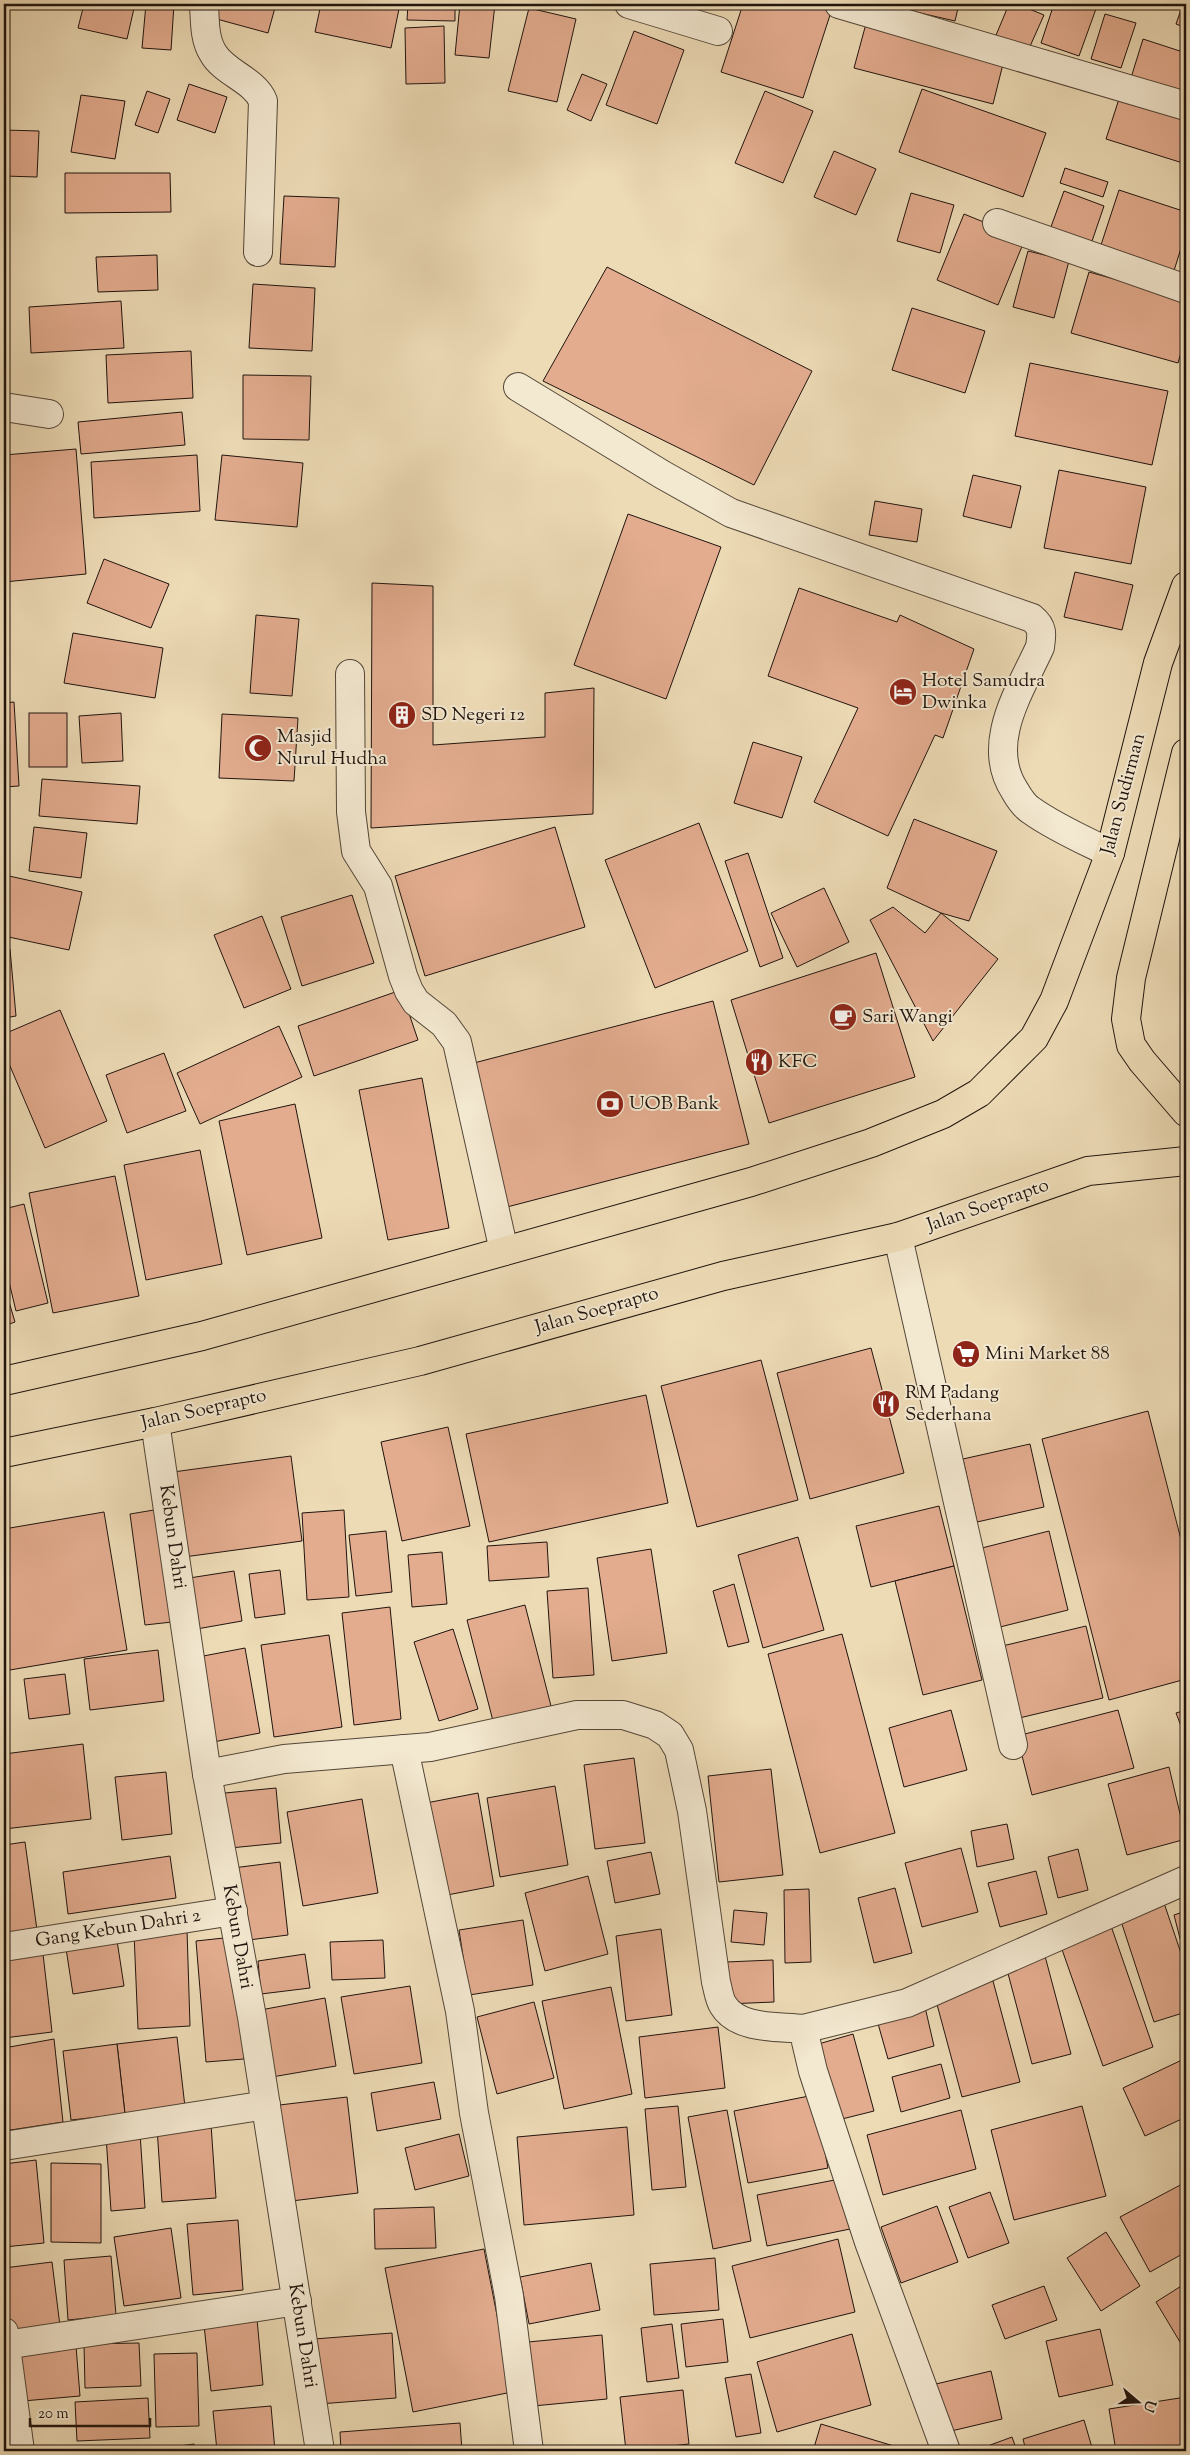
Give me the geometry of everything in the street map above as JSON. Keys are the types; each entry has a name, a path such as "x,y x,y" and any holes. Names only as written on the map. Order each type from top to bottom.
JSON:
{"main road":[{"name":"Jalan Sudirman","path":"504,1251 751,1182 871,1142 943,1114 979,1093 1011,1064 1034,1038 1054,1001 1110,853 1158,663 1186,586"},
{"path":"1186,754 1131,978 1126,1019 1131,1045 1142,1061 1186,1112"},
{"name":"Jalan Soeprapto","path":"4,1453 155,1422 420,1361 723,1276 898,1237 1088,1171 1186,1161"},
{"path":"4,1381 202,1336 504,1251"}],"street":[{"path":"204,4 207,36 212,53 230,72 254,89 262,101 258,252"},
{"path":"629,4 718,31"},
{"path":"839,4 1186,106"},
{"path":"996,223 1186,289"},
{"path":"518,387 663,475 731,513 1032,618 1042,629 1042,636 1040,647 1006,720 1002,750 1008,781 1030,810 1110,853"},
{"path":"4,406 49,414"},
{"path":"350,674 351,812 356,851 378,886 403,976 409,991 416,1002 444,1024 457,1042 504,1251"},
{"path":"898,1237 1013,1746"},
{"name":"Kebun Dahri","path":"155,1422 207,1774 266,2105 320,2451"},
{"path":"207,1774 284,1759 430,1747 577,1715 623,1715 655,1725 670,1735 679,1750 692,1812 716,1982 722,2004 730,2013 750,2024 803,2029 907,2003 1186,1880"},
{"path":"404,1749 460,2011 474,2113 509,2296 529,2451"},
{"name":"Gang Kebun Dahri 2","path":"4,1947 232,1911"},
{"path":"803,2029 813,2070 869,2242 946,2451"},
{"path":"4,2146 266,2105"},
{"path":"20,2451 4,2339 297,2301"}],"building":[{"path":"5,4 5,54 4,54"},
{"path":"84,4 135,4 127,39 78,28"},
{"path":"146,4 174,4 171,50 142,48"},
{"path":"217,4 276,4 268,33 213,18"},
{"path":"321,4 400,4 391,48 315,32"},
{"path":"408,4 455,4 455,21 407,20"},
{"path":"460,4 495,4 489,58 455,55"},
{"path":"743,4 816,4 832,9 803,98 721,72"},
{"path":"881,4 959,4 955,21"},
{"path":"1009,4 1017,4 1044,15 1027,53 994,40"},
{"path":"1054,4 1090,4 1097,6 1079,56 1041,43"},
{"path":"1183,4 1186,4 1186,28 1176,24"},
{"path":"529,8 576,19 557,102 508,91"},
{"path":"1105,14 1136,23 1121,68 1091,59"},
{"path":"867,20 1005,56 993,104 854,68"},
{"path":"444,26 445,83 406,84 405,28"},
{"path":"634,31 684,50 657,124 606,105"},
{"path":"1143,39 1186,53 1186,100 1130,81"},
{"path":"582,74 607,84 591,121 567,110"},
{"path":"189,84 227,97 215,133 177,120"},
{"path":"922,89 1046,133 1023,197 899,152"},
{"path":"147,91 170,99 158,133 135,125"},
{"path":"765,91 813,111 783,183 735,163"},
{"path":"81,95 125,101 115,159 71,152"},
{"path":"1119,99 1186,121 1186,164 1106,139"},
{"path":"4,130 39,131 37,177 4,176"},
{"path":"834,151 876,169 856,215 814,197"},
{"path":"1065,168 1108,182 1103,197 1060,183"},
{"path":"65,173 170,173 171,212 65,213"},
{"path":"1119,190 1186,212 1186,232 1173,274 1099,251"},
{"path":"1064,191 1104,206 1089,250 1048,235"},
{"path":"911,193 954,205 940,253 897,241"},
{"path":"284,196 339,198 335,267 280,264"},
{"path":"964,214 1025,239 998,305 937,280"},
{"path":"1028,251 1069,261 1054,318 1013,307"},
{"path":"157,255 158,290 98,292 96,257"},
{"path":"607,267 812,371 754,485 543,381"},
{"path":"1089,272 1186,299 1186,335 1178,363 1071,333"},
{"path":"253,284 315,288 312,351 249,348"},
{"path":"121,301 124,348 31,353 29,307"},
{"path":"912,308 985,331 965,393 892,370"},
{"path":"191,351 193,398 108,403 106,355"},
{"path":"1030,363 1168,391 1152,465 1015,436"},
{"path":"243,375 311,376 309,440 243,439"},
{"path":"182,412 185,445 81,454 78,422"},
{"path":"76,449 86,574 4,582 4,455"},
{"path":"197,455 200,511 94,518 91,462"},
{"path":"222,455 303,463 297,527 215,520"},
{"path":"1059,470 1146,487 1131,564 1044,548"},
{"path":"973,475 1021,486 1011,528 963,516"},
{"path":"875,501 922,509 917,542 869,535"},
{"path":"628,514 721,547 666,699 574,665"},
{"path":"104,559 169,584 151,628 87,603"},
{"path":"1075,572 1133,585 1122,630 1064,617"},
{"name":"SD Negeri 12","path":"372,583 433,586 433,745 545,737 545,693 594,688 593,814 371,828"},
{"name":"Hotel Samudra Dwinka","path":"799,588 897,622 900,615 974,649 943,738 935,735 888,836 814,802 858,708 768,676"},
{"path":"256,615 299,619 292,696 250,693"},
{"path":"73,633 163,648 155,698 64,683"},
{"path":"14,702 19,786 4,787 4,703"},
{"path":"29,713 67,713 67,767 29,767"},
{"path":"121,713 123,761 82,763 79,716"},
{"name":"Masjid Nurul Hudha","path":"222,714 298,718 294,781 219,778"},
{"path":"753,742 802,757 782,818 734,803"},
{"path":"42,779 140,786 137,824 39,816"},
{"path":"914,819 997,851 969,921 941,913 887,888"},
{"path":"699,823 748,951 655,988 605,860"},
{"path":"34,827 87,833 81,878 29,871"},
{"path":"555,827 585,927 425,976 395,876"},
{"path":"748,853 783,958 760,967 725,861"},
{"path":"9,876 82,892 69,950 4,936 4,901"},
{"path":"824,888 849,942 797,967 771,913"},
{"path":"352,895 374,963 302,986 281,917"},
{"path":"893,907 925,933 941,913 998,959 933,1041 870,920"},
{"path":"262,916 291,989 244,1008 214,935"},
{"path":"10,949 16,1016 4,1018 4,950"},
{"path":"876,953 915,1077 769,1123 731,1000"},
{"path":"401,990 418,1040 314,1076 298,1026"},
{"name":"UOB Bank","path":"713,1001 749,1144 507,1207 470,1064"},
{"path":"60,1010 107,1121 45,1148 4,1052 4,1034"},
{"path":"279,1026 302,1077 200,1124 177,1073"},
{"path":"164,1053 186,1111 127,1133 106,1075"},
{"path":"422,1078 449,1228 388,1240 359,1090"},
{"path":"295,1104 322,1238 247,1255 219,1121"},
{"path":"200,1150 222,1264 146,1280 124,1165"},
{"path":"115,1176 139,1296 53,1313 29,1193"},
{"path":"24,1204 48,1303 16,1311 4,1261 4,1209"},
{"path":"4,1285 15,1322 4,1326"},
{"path":"871,1348 904,1473 810,1499 777,1373"},
{"path":"761,1360 798,1500 697,1527 661,1386"},
{"path":"646,1395 668,1503 489,1542 466,1434"},
{"path":"1148,1411 1186,1559 1186,1679 1109,1700 1042,1439"},
{"path":"448,1427 470,1526 402,1541 381,1442"},
{"path":"1030,1444 1044,1507 977,1522 963,1459"},
{"path":"291,1456 302,1541 184,1557 173,1472"},
{"path":"939,1506 954,1566 871,1587 856,1526"},
{"path":"166,1508 181,1621 145,1625 130,1514"},
{"path":"344,1510 349,1597 307,1600 302,1513"},
{"path":"104,1512 127,1650 4,1671 4,1529"},
{"path":"386,1531 392,1592 356,1596 349,1535"},
{"path":"1049,1531 1068,1610 996,1628 978,1549"},
{"path":"798,1537 824,1630 763,1648 738,1555"},
{"path":"547,1542 549,1577 489,1581 487,1546"},
{"path":"651,1549 667,1653 612,1661 597,1558"},
{"path":"442,1552 447,1604 412,1607 408,1555"},
{"path":"954,1566 982,1680 923,1695 895,1581"},
{"path":"280,1570 285,1614 255,1618 249,1574"},
{"path":"234,1571 242,1621 191,1630 183,1579"},
{"path":"734,1584 749,1642 728,1647 713,1591"},
{"path":"588,1588 594,1675 553,1678 547,1591"},
{"path":"525,1605 551,1706 493,1721 467,1620"},
{"path":"390,1607 401,1719 354,1725 342,1613"},
{"path":"1086,1626 1103,1698 1011,1720 994,1648"},
{"path":"453,1629 478,1709 439,1721 414,1642"},
{"path":"842,1634 895,1833 820,1853 768,1654"},
{"path":"329,1635 342,1727 274,1737 261,1645"},
{"path":"245,1648 260,1733 208,1743 193,1658"},
{"path":"158,1650 164,1701 90,1710 84,1659"},
{"path":"65,1674 70,1714 29,1719 24,1679"},
{"path":"951,1710 967,1770 904,1787 889,1728"},
{"path":"1118,1710 1134,1768 1032,1795 1017,1736"},
{"path":"1186,1710 1186,1739 1176,1713"},
{"path":"83,1744 91,1819 4,1829 4,1754"},
{"path":"634,1758 645,1843 595,1849 584,1765"},
{"path":"1169,1767 1186,1839 1127,1855 1108,1784"},
{"path":"771,1769 783,1875 719,1882 708,1776"},
{"path":"166,1772 172,1834 122,1840 115,1777"},
{"path":"555,1786 568,1865 500,1877 487,1798"},
{"path":"276,1788 281,1843 230,1848 225,1793"},
{"path":"478,1793 494,1886 442,1896 426,1803"},
{"path":"362,1799 378,1893 303,1906 287,1812"},
{"path":"1007,1824 1014,1859 977,1867 971,1831"},
{"path":"25,1842 37,1930 4,1935 4,1845"},
{"path":"961,1848 978,1912 922,1927 905,1863"},
{"path":"1078,1849 1088,1890 1058,1898 1048,1857"},
{"path":"651,1852 660,1894 615,1903 607,1861"},
{"path":"170,1856 176,1898 68,1914 63,1872"},
{"path":"280,1862 288,1935 241,1941 233,1868"},
{"path":"1036,1871 1047,1914 1000,1927 988,1883"},
{"path":"588,1876 608,1954 545,1971 525,1893"},
{"path":"895,1888 912,1953 874,1963 858,1898"},
{"path":"809,1889 811,1962 785,1963 784,1890"},
{"path":"1163,1900 1186,1968 1186,2012 1154,2022 1119,1915"},
{"path":"734,1910 767,1913 764,1945 731,1942"},
{"path":"1186,1911 1186,1962 1174,1915"},
{"path":"523,1920 533,1985 469,1995 459,1930"},
{"path":"1110,1923 1153,2047 1103,2066 1059,1941"},
{"path":"661,1929 672,2015 626,2021 616,1936"},
{"path":"187,1930 190,2026 138,2029 134,1933"},
{"path":"116,1934 124,1986 73,1994 65,1942"},
{"path":"233,1937 244,2059 206,2062 196,1941"},
{"path":"383,1940 385,1978 332,1980 330,1942"},
{"path":"43,1954 52,2032 4,2038 4,1959"},
{"path":"305,1954 310,1988 261,1994 258,1961"},
{"path":"1045,1956 1071,2054 1032,2064 1006,1966"},
{"path":"773,1960 774,2002 727,2004 726,1962"},
{"path":"993,1981 1020,2082 962,2097 935,1997"},
{"path":"410,1986 422,2063 354,2074 341,1997"},
{"path":"611,1987 632,2094 564,2109 542,2001"},
{"path":"325,1998 336,2066 266,2078 255,2011"},
{"path":"534,2002 554,2078 497,2094 477,2017"},
{"path":"925,2007 934,2046 888,2059 877,2020"},
{"path":"718,2027 725,2088 645,2098 639,2037"},
{"path":"853,2034 874,2111 834,2121 815,2045"},
{"path":"177,2037 185,2107 125,2114 117,2044"},
{"path":"54,2039 63,2122 4,2131 4,2048"},
{"path":"117,2044 125,2114 71,2120 63,2051"},
{"path":"1186,2058 1186,2117 1145,2136 1123,2088"},
{"path":"941,2064 950,2098 901,2112 892,2077"},
{"path":"434,2082 441,2119 377,2131 371,2093"},
{"path":"814,2095 828,2168 748,2183 734,2111"},
{"path":"347,2097 358,2193 283,2202 271,2106"},
{"path":"678,2106 686,2187 652,2190 645,2109"},
{"path":"1082,2106 1106,2196 1014,2220 991,2130"},
{"path":"727,2110 751,2241 713,2249 688,2117"},
{"path":"961,2110 976,2169 883,2195 867,2135"},
{"path":"211,2124 216,2198 162,2202 157,2128"},
{"path":"627,2127 634,2215 524,2225 517,2137"},
{"path":"140,2133 145,2208 111,2211 106,2136"},
{"path":"459,2134 469,2176 415,2190 405,2148"},
{"path":"36,2160 44,2243 4,2247 4,2164"},
{"path":"51,2163 101,2164 101,2243 51,2242"},
{"path":"845,2178 855,2228 767,2246 757,2195"},
{"path":"1186,2182 1186,2252 1150,2272 1120,2217"},
{"path":"990,2192 1009,2243 968,2258 949,2207"},
{"path":"937,2206 958,2262 901,2283 881,2227"},
{"path":"434,2207 436,2248 375,2249 374,2209"},
{"path":"238,2220 243,2290 193,2295 187,2224"},
{"path":"171,2228 181,2298 124,2306 114,2237"},
{"path":"1106,2232 1140,2286 1101,2311 1067,2258"},
{"path":"838,2239 855,2312 750,2338 732,2266"},
{"path":"484,2249 512,2392 413,2412 385,2268"},
{"path":"111,2256 116,2315 68,2320 64,2260"},
{"path":"715,2258 719,2310 654,2315 650,2264"},
{"path":"52,2262 60,2326 11,2332 4,2268"},
{"path":"591,2263 600,2310 529,2324 520,2277"},
{"path":"1186,2283 1186,2352 1156,2302"},
{"path":"1044,2286 1057,2320 1005,2339 992,2305"},
{"path":"257,2319 263,2385 211,2391 204,2325"},
{"path":"723,2319 728,2362 686,2367 681,2324"},
{"path":"672,2324 679,2378 647,2382 641,2328"},
{"path":"1100,2329 1113,2385 1059,2397 1046,2341"},
{"path":"392,2333 396,2398 319,2404 314,2339"},
{"path":"852,2334 871,2405 777,2432 757,2362"},
{"path":"602,2335 607,2399 533,2406 528,2342"},
{"path":"139,2343 141,2386 85,2388 84,2344"},
{"path":"76,2346 80,2396 23,2401 19,2351"},
{"path":"197,2353 199,2426 156,2427 154,2354"},
{"path":"991,2371 1002,2419 947,2432 936,2384"},
{"path":"751,2374 761,2433 736,2437 725,2378"},
{"path":"683,2390 689,2444 626,2451 620,2397"},
{"path":"1186,2397 1186,2451 1116,2451 1109,2409"},
{"path":"148,2398 150,2438 77,2441 75,2402"},
{"path":"271,2406 275,2451 217,2451 213,2411"},
{"path":"1084,2420 1093,2451 1026,2451 1023,2439"},
{"path":"460,2423 462,2451 341,2451 340,2432"},
{"path":"821,2424 907,2450 907,2451 813,2451"},
{"path":"1012,2437 1017,2451 974,2451"},
{"path":"194,2444 195,2451 144,2451"}],"place":[{"name":"Hotel Samudra Dwinka","path":"903,692"},
{"name":"SD Negeri 12","path":"402,715"},
{"name":"Masjid Nurul Hudha","path":"258,748"},
{"name":"Sari Wangi","path":"843,1017"},
{"name":"KFC","path":"759,1062"},
{"name":"UOB Bank","path":"610,1104"},
{"name":"Mini Market 88","path":"966,1354"},
{"name":"RM Padang Sederhana","path":"886,1404"}]}
